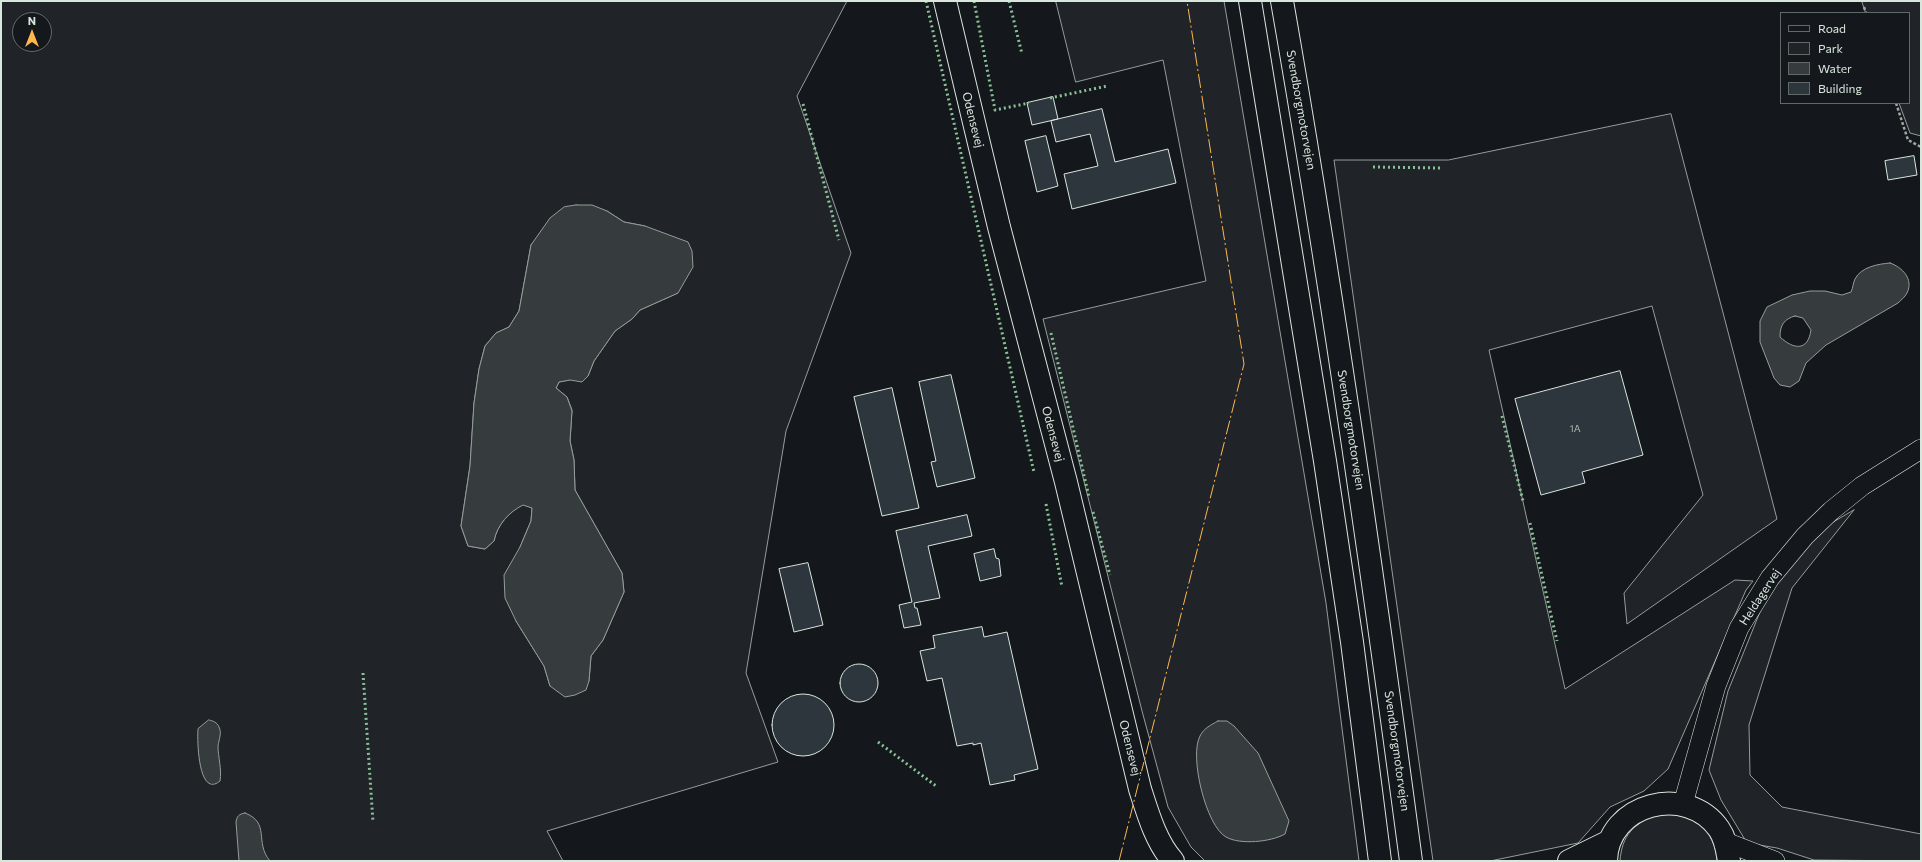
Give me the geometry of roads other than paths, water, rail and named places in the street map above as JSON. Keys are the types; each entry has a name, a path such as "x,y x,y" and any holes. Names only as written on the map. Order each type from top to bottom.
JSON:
{"main road":[{"name":"Odensevej","path":"945,1 999,227 1066,482 1140,789 1149,820 1168,855 1173,861"},
{"path":"1250,1 1327,469 1352,642 1380,861"},
{"name":"Svendborgmotorvejen","path":"1282,1 1312,174 1356,457 1411,861"},
{"path":"1569,861 1608,851 1619,826 1632,814 1643,809 1665,803 1683,804 1697,810 1709,818 1719,829 1728,852"}],"street":[{"name":"Heldagervej","path":"1683,804 1716,686 1739,628 1770,578 1805,536 1831,511 1862,486 1921,449"},
{"path":"1728,852 1776,861"}],"water":[{"path":"592,205 607,211 624,222 645,226 688,242 692,251 693,267 678,293 640,310 632,319 615,331 594,361 588,376 582,382 570,380 559,382 556,388 567,397 572,411 570,441 574,460 575,490 622,573 624,592 603,640 591,656 589,681 586,690 575,695 565,697 550,686 544,666 516,621 505,598 504,575 520,547 531,521 532,508 523,505 508,515 501,524 494,541 485,549 468,546 461,526 470,466 474,403 479,369 485,346 496,333 509,327 519,311 531,245 550,218 564,207"},
{"path":"1890,263 1899,267 1908,278 1909,288 1904,297 1898,303 1826,345 1806,363 1799,381 1790,387 1780,385 1774,378 1760,342 1760,321 1767,307 1792,295 1810,291 1825,291 1842,295 1851,292 1855,279 1861,272 1875,265","holes":["1795,316 1803,318 1811,330 1807,342 1804,345 1795,346 1780,337 1781,329 1785,321"]},
{"path":"209,720 217,724 220,732 218,746 221,772 220,781 213,784 207,782 203,775 200,766 198,744 198,729"},
{"path":"1218,721 1227,721 1234,726 1258,753 1289,821 1285,834 1264,841 1239,841 1226,837 1219,830 1212,819 1201,790 1198,774 1197,746 1200,736 1204,731"},
{"path":"245,813 253,817 258,822 265,854 270,861 239,861 236,822 237,818 241,814"}]}
